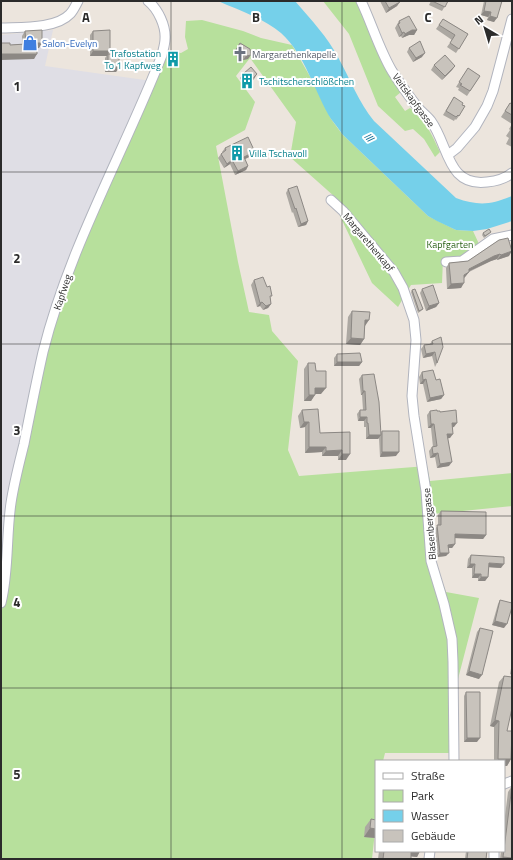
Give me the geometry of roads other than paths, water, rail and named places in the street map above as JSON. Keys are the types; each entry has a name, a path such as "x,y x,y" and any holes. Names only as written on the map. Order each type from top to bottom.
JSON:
{"street":[{"path":"1,28 49,25 61,21 70,14 78,1"},
{"name":"Kapfweg","path":"1,603 11,503 43,352 74,256 162,55 166,39 164,27 148,1"},
{"name":"Veitskapfgasse","path":"361,1 392,69 408,95 424,115 432,122 454,169 460,176 471,182 480,183 500,180 512,173"},
{"path":"448,155 457,148 475,127 487,106 494,91 512,19"},
{"name":"Margarethenkapf","path":"331,200 343,211 394,272 403,288"},
{"path":"446,262 462,261 493,239 512,235"},
{"name":"Blasenberggasse","path":"403,288 414,320 416,340 412,396 426,491 431,561 444,604 452,639 454,760"}],"water":[{"name":"Ill","path":"218,1 295,1 329,43 339,59 359,99 374,121 456,198 478,203 491,203 512,196 512,221 487,229 473,231 456,230 428,216 342,134 325,109 297,52 281,33 258,19"}],"place":[{"name":"Salon-Evelyn","path":"30,43"},
{"name":"Margarethenkapelle","path":"240,54"},
{"name":"Trafostation To 1 Kapfweg","path":"173,59"},
{"name":"Tschitscherschlößchen","path":"247,81"},
{"name":"Villa Tschavoll","path":"237,153"}],"park label":[{"name":"Kapfgarten","path":"450,244"}]}
